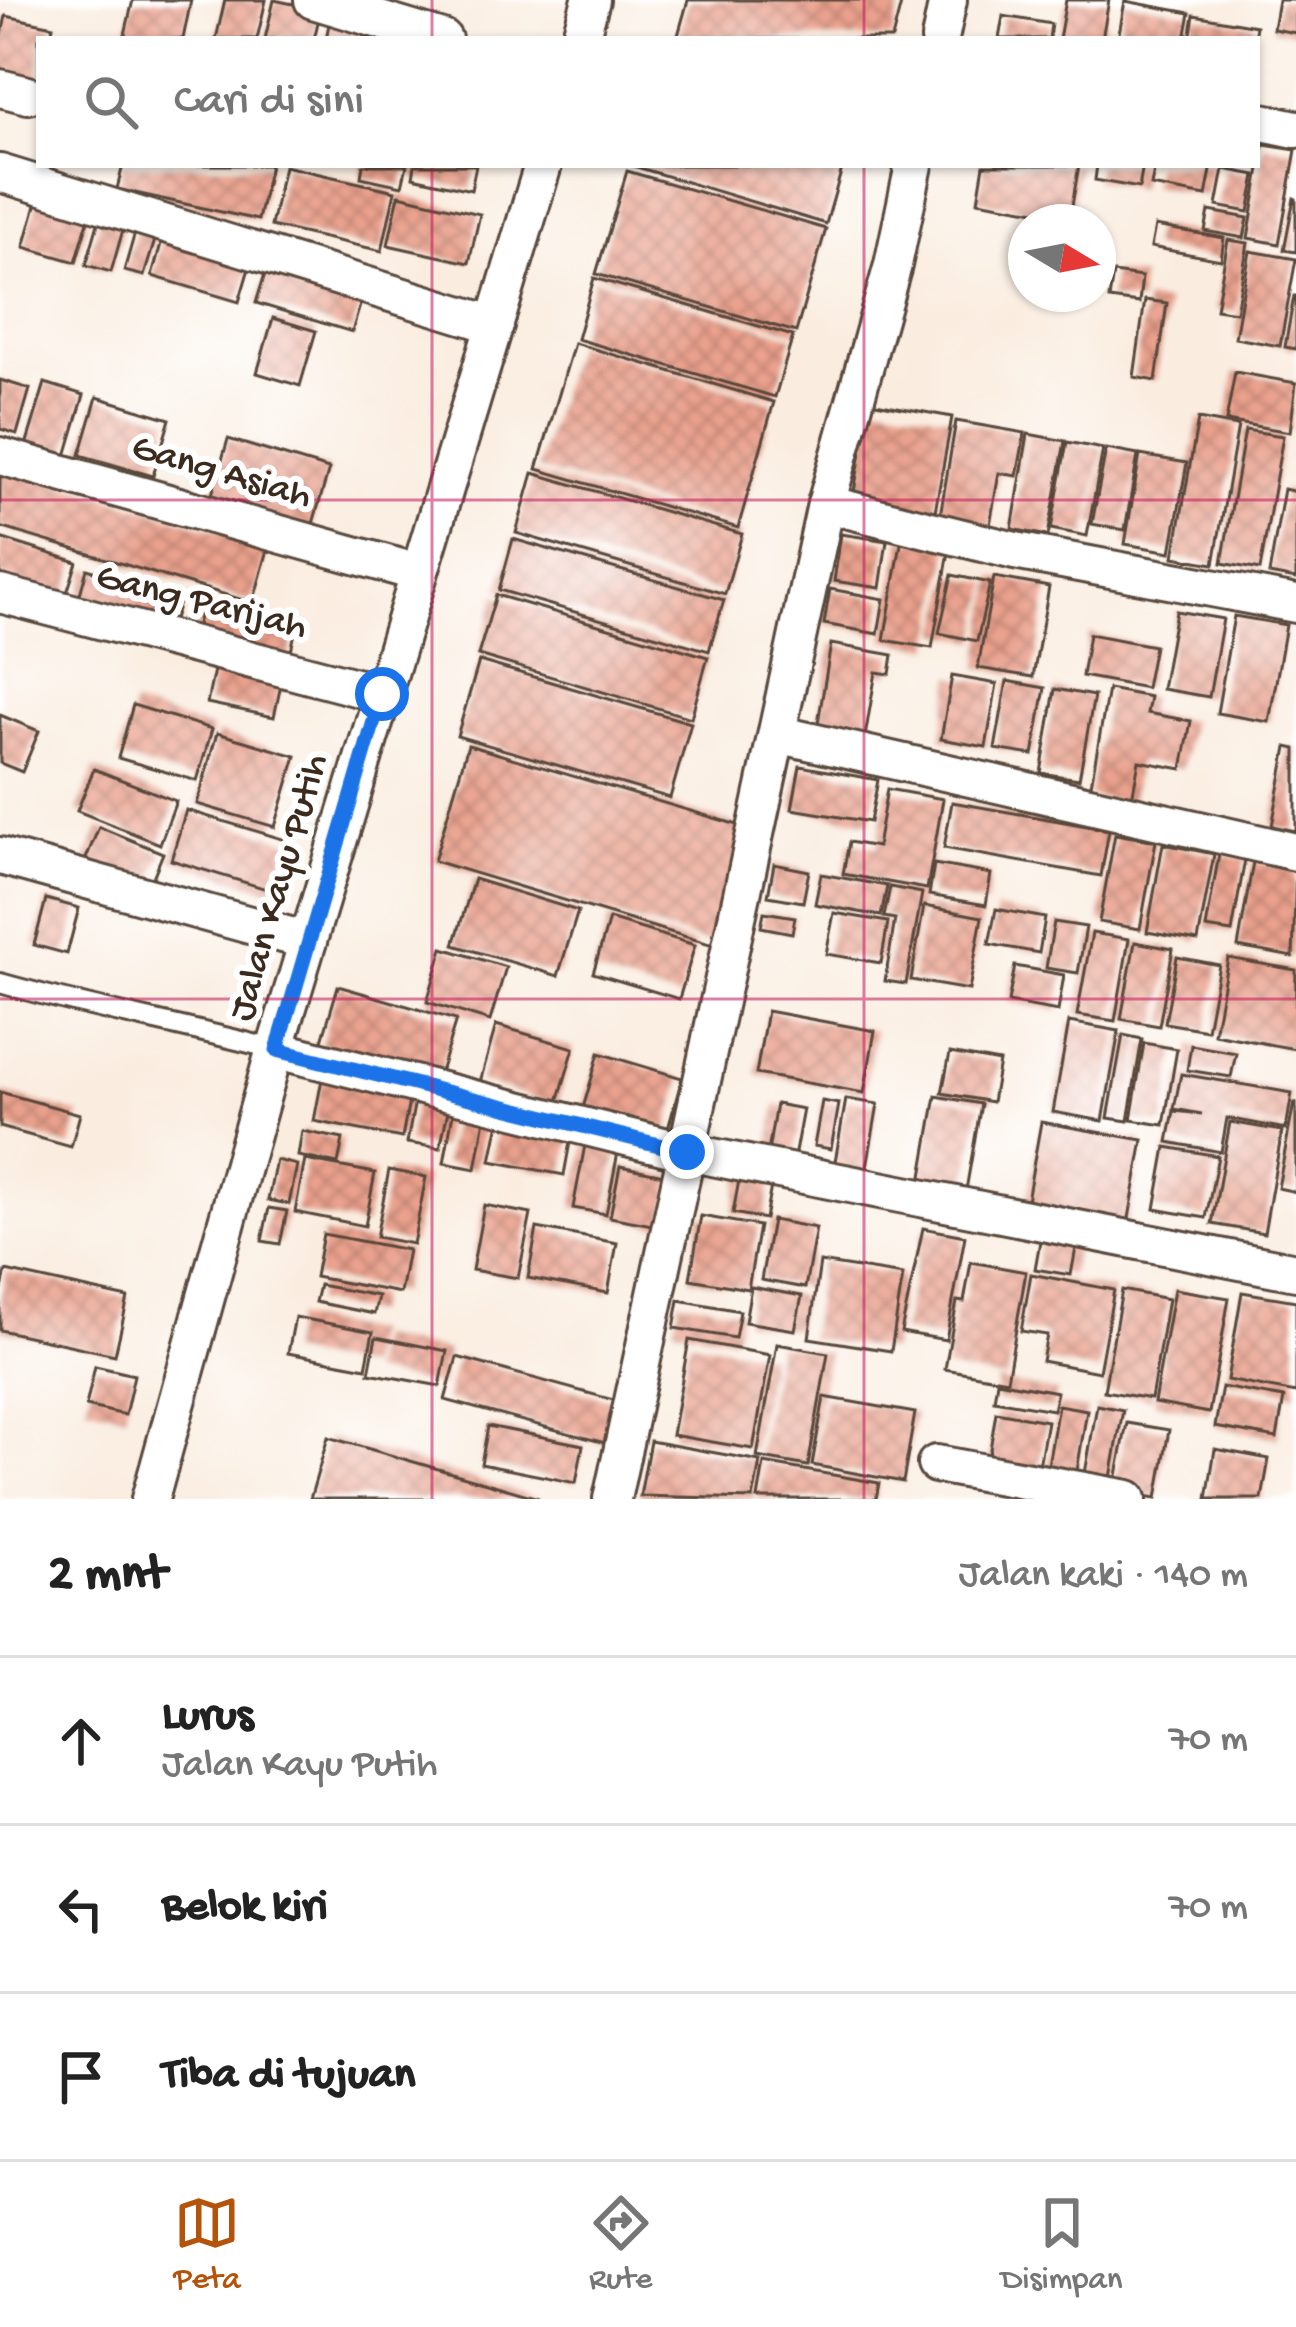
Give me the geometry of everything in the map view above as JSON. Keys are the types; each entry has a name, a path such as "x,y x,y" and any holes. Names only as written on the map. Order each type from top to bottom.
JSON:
{"street":[{"path":"314,0 433,36"},
{"path":"581,36 591,0"},
{"path":"941,36 948,0"},
{"path":"1260,123 1296,129"},
{"name":"Jalan Kayu Putih","path":"150,1499 308,941 542,168"},
{"path":"613,1499 826,504 893,265 913,168"},
{"path":"0,173 495,325"},
{"name":"Gang Asiah","path":"0,456 419,573"},
{"path":"826,504 1016,551 1296,604"},
{"name":"Gang Parijah","path":"0,594 382,694"},
{"path":"777,734 1296,852"},
{"path":"0,856 308,941"},
{"path":"277,1050 687,1152 1296,1272"},
{"path":"936,1464 1128,1499"}],"lane":[{"path":"0,983 103,1012 277,1050"}],"building":[{"path":"133,0 191,0 184,36 125,36"},
{"path":"225,0 266,0 258,36 217,36"},
{"path":"274,0 321,10 315,36 266,36"},
{"path":"688,0 902,0 893,36 678,36"},
{"path":"1066,0 1109,0 1103,36 1060,36"},
{"path":"1278,0 1296,0 1296,33 1273,29"},
{"path":"1125,1 1190,13 1186,36 1119,36"},
{"path":"1194,15 1256,26 1254,36 1190,36"},
{"path":"6,16 53,26 51,36 36,36 36,89 0,81"},
{"path":"1003,16 1051,24 1049,36 1000,36"},
{"path":"330,19 377,36 327,36"},
{"path":"1264,145 1296,150 1279,244 1248,238"},
{"path":"122,168 269,168 258,220 117,189"},
{"path":"284,168 395,191 382,251 271,226"},
{"path":"362,168 406,168 402,186 361,177"},
{"path":"414,168 475,168 471,190 413,177"},
{"path":"640,168 842,168 826,224"},
{"path":"984,168 1078,168 1072,204 1008,206 978,201"},
{"path":"1097,168 1142,168 1139,188 1095,180"},
{"path":"1154,168 1211,168 1206,196 1151,186"},
{"path":"1224,169 1256,175 1249,212 1217,206"},
{"path":"627,171 826,229 796,332 596,274"},
{"path":"40,191 92,207 76,262 24,247"},
{"path":"399,195 480,214 469,263 388,245"},
{"path":"1296,199 1296,252 1284,250"},
{"path":"102,210 127,216 111,272 86,265"},
{"path":"1209,211 1248,218 1244,238 1205,231"},
{"path":"138,222 159,227 144,276 124,271"},
{"path":"1155,226 1224,238 1221,260 1151,247"},
{"path":"165,229 253,255 239,302 152,276"},
{"path":"1228,240 1248,243 1236,312 1216,309"},
{"path":"1250,251 1296,259 1280,346 1235,338"},
{"path":"268,264 364,292 352,332 256,303"},
{"path":"1116,273 1142,277 1139,303 1116,300"},
{"path":"594,278 793,336 775,397 577,339"},
{"path":"1296,296 1296,349 1285,347"},
{"path":"1145,300 1167,303 1156,381 1134,377"},
{"path":"273,318 316,331 300,386 257,373"},
{"path":"574,343 774,402 738,528 537,469"},
{"path":"1235,372 1296,383 1290,432 1226,421"},
{"path":"0,380 30,389 17,434 0,429"},
{"path":"45,383 84,395 64,463 24,452"},
{"path":"97,397 170,419 153,476 80,455"},
{"path":"870,402 952,417 934,517 852,503"},
{"path":"1198,419 1238,426 1214,564 1174,557"},
{"path":"956,421 1025,433 1017,476 999,473 990,525 940,516"},
{"path":"1245,430 1283,436 1260,570 1222,563"},
{"path":"1028,434 1065,441 1048,536 1012,529"},
{"path":"228,439 329,469 310,534 209,505"},
{"path":"1067,442 1103,449 1087,536 1051,529"},
{"path":"1106,449 1138,455 1125,530 1092,524"},
{"path":"1140,455 1187,463 1171,552 1125,544"},
{"path":"0,465 269,546 253,603 0,527"},
{"path":"533,473 742,534 725,594 516,533"},
{"path":"1284,489 1296,492 1296,579 1269,574"},
{"path":"841,534 887,541 880,588 834,581"},
{"path":"0,538 77,562 66,596 0,576"},
{"path":"902,538 950,546 932,648 884,640"},
{"path":"513,539 724,600 709,651 499,590"},
{"path":"87,569 181,596 168,639 75,612"},
{"path":"952,575 990,583 977,641 939,633"},
{"path":"994,577 1049,587 1033,677 978,668"},
{"path":"830,589 884,599 878,634 824,624"},
{"path":"496,595 708,657 691,718 478,655"},
{"path":"201,607 296,628 288,665 193,644"},
{"path":"1176,611 1223,619 1209,697 1162,689"},
{"path":"1234,616 1286,625 1269,722 1217,713"},
{"path":"1089,634 1154,646 1146,688 1082,676"},
{"path":"831,644 893,655 890,674 876,672 865,737 817,729"},
{"path":"479,661 691,723 670,798 457,736"},
{"path":"215,665 282,680 274,717 207,703"},
{"path":"952,676 997,684 986,747 941,739"},
{"path":"1007,681 1045,688 1033,755 995,749"},
{"path":"1055,689 1094,696 1079,779 1041,773"},
{"path":"1108,689 1150,697 1147,713 1191,721 1182,769 1139,761 1131,804 1089,796"},
{"path":"133,705 212,729 197,781 118,758"},
{"path":"0,715 39,731 22,772 0,763"},
{"path":"217,733 296,756 275,827 197,804"},
{"path":"468,745 748,828 713,945 434,861"},
{"path":"1287,747 1296,749 1296,831 1272,826"},
{"path":"800,766 878,780 870,822 792,809"},
{"path":"94,769 176,801 160,844 77,811"},
{"path":"887,789 943,799 927,889 843,874 849,842 877,847"},
{"path":"952,802 1109,830 1101,876 944,848"},
{"path":"186,810 289,841 273,891 171,860"},
{"path":"99,827 163,853 147,892 83,866"},
{"path":"1115,834 1156,841 1140,929 1099,922"},
{"path":"1163,844 1214,854 1198,941 1147,932"},
{"path":"1219,854 1245,859 1232,932 1206,928"},
{"path":"1253,862 1296,869 1293,957 1238,947"},
{"path":"774,864 809,871 803,902 768,896"},
{"path":"934,864 991,874 986,905 929,895"},
{"path":"821,874 887,886 881,916 815,904"},
{"path":"474,879 578,911 558,976 454,945"},
{"path":"890,887 922,893 906,984 885,981 895,919 884,917"},
{"path":"46,899 79,908 67,954 34,945"},
{"path":"924,906 982,917 969,990 911,980"},
{"path":"996,909 1045,918 1039,953 989,944"},
{"path":"764,912 795,917 792,933 761,927"},
{"path":"834,913 888,922 881,963 826,954"},
{"path":"609,919 695,945 679,999 593,973"},
{"path":"1054,922 1086,927 1078,973 1046,968"},
{"path":"1092,933 1129,939 1115,1021 1077,1015"},
{"path":"1135,942 1173,949 1159,1026 1121,1019"},
{"path":"443,948 506,967 490,1021 427,1002"},
{"path":"1177,957 1219,965 1207,1030 1165,1023"},
{"path":"1228,958 1296,970 1295,1049 1214,1034"},
{"path":"1015,966 1064,975 1058,1011 1008,1002"},
{"path":"338,986 456,1020 438,1079 321,1044"},
{"path":"767,1011 875,1031 864,1093 756,1074"},
{"path":"1069,1022 1119,1031 1103,1121 1053,1112"},
{"path":"496,1025 574,1048 557,1105 480,1082"},
{"path":"1123,1035 1142,1039 1128,1121 1108,1118"},
{"path":"1144,1043 1177,1049 1164,1125 1131,1120"},
{"path":"1191,1045 1236,1053 1231,1077 1187,1070"},
{"path":"599,1053 682,1078 665,1140 581,1115"},
{"path":"950,1053 999,1062 992,1102 942,1093"},
{"path":"1181,1074 1292,1093 1286,1129 1227,1118 1221,1152 1168,1142 1174,1111 1202,1114 1174,1109"},
{"path":"322,1079 410,1096 402,1138 314,1121"},
{"path":"417,1090 451,1097 440,1148 407,1143"},
{"path":"0,1092 80,1114 71,1147 0,1127"},
{"path":"936,1096 981,1104 966,1190 921,1182"},
{"path":"846,1099 878,1104 866,1173 834,1167"},
{"path":"822,1101 839,1104 831,1149 814,1146"},
{"path":"455,1102 487,1108 476,1169 444,1163"},
{"path":"1296,1103 1296,1192 1278,1188"},
{"path":"776,1104 803,1109 793,1163 767,1158"},
{"path":"500,1117 572,1131 564,1175 491,1161"},
{"path":"1041,1122 1143,1140 1128,1224 1026,1206"},
{"path":"1230,1122 1282,1131 1264,1233 1212,1224"},
{"path":"302,1131 343,1139 338,1164 298,1156"},
{"path":"585,1145 618,1152 606,1214 573,1208"},
{"path":"1166,1147 1218,1156 1206,1218 1155,1209"},
{"path":"276,1160 297,1165 289,1204 268,1200"},
{"path":"305,1160 375,1173 365,1226 295,1212"},
{"path":"620,1166 673,1177 663,1227 610,1217"},
{"path":"741,1169 773,1175 765,1219 733,1213"},
{"path":"389,1170 426,1177 413,1244 376,1237"},
{"path":"484,1205 531,1214 518,1278 472,1270"},
{"path":"269,1208 287,1211 280,1244 262,1241"},
{"path":"701,1216 759,1226 748,1289 690,1279"},
{"path":"772,1220 816,1228 805,1288 761,1280"},
{"path":"537,1228 617,1243 608,1293 528,1278"},
{"path":"923,1228 965,1236 946,1340 901,1332"},
{"path":"323,1234 408,1250 400,1293 315,1277"},
{"path":"1040,1241 1076,1248 1071,1275 1035,1269"},
{"path":"820,1262 903,1275 891,1351 809,1338"},
{"path":"971,1262 1026,1272 1007,1380 945,1369 957,1301 964,1302"},
{"path":"6,1271 128,1298 115,1355 0,1330"},
{"path":"1031,1274 1114,1290 1099,1372 1042,1361 1047,1335 1021,1331"},
{"path":"319,1285 378,1296 374,1314 315,1302"},
{"path":"751,1287 802,1296 795,1330 745,1322"},
{"path":"1174,1289 1229,1298 1209,1413 1154,1403"},
{"path":"1122,1290 1168,1299 1151,1399 1104,1391"},
{"path":"1242,1292 1296,1301 1296,1393 1227,1380"},
{"path":"679,1300 740,1311 735,1338 674,1328"},
{"path":"295,1317 373,1332 366,1368 288,1353"},
{"path":"376,1337 447,1351 440,1386 369,1373"},
{"path":"689,1340 770,1355 753,1449 672,1435"},
{"path":"777,1344 828,1353 808,1466 757,1457"},
{"path":"457,1357 628,1404 616,1446 445,1400"},
{"path":"95,1366 134,1375 125,1415 86,1406"},
{"path":"997,1381 1057,1392 1053,1410 994,1400"},
{"path":"1222,1387 1284,1398 1277,1438 1215,1427"},
{"path":"824,1397 915,1413 903,1482 812,1465"},
{"path":"1058,1405 1087,1410 1075,1483 1046,1478"},
{"path":"1097,1405 1123,1410 1109,1489 1083,1485"},
{"path":"996,1412 1047,1421 1037,1477 987,1468"},
{"path":"1127,1423 1169,1430 1157,1498 1114,1491"},
{"path":"488,1426 583,1445 576,1483 481,1464"},
{"path":"328,1437 538,1498 538,1499 310,1499"},
{"path":"650,1441 760,1461 753,1499 640,1496"},
{"path":"1215,1449 1269,1459 1262,1499 1207,1499"},
{"path":"764,1463 879,1483 876,1499 758,1499"}],"route":[{"path":"382,694 277,1050 687,1152"}]}
